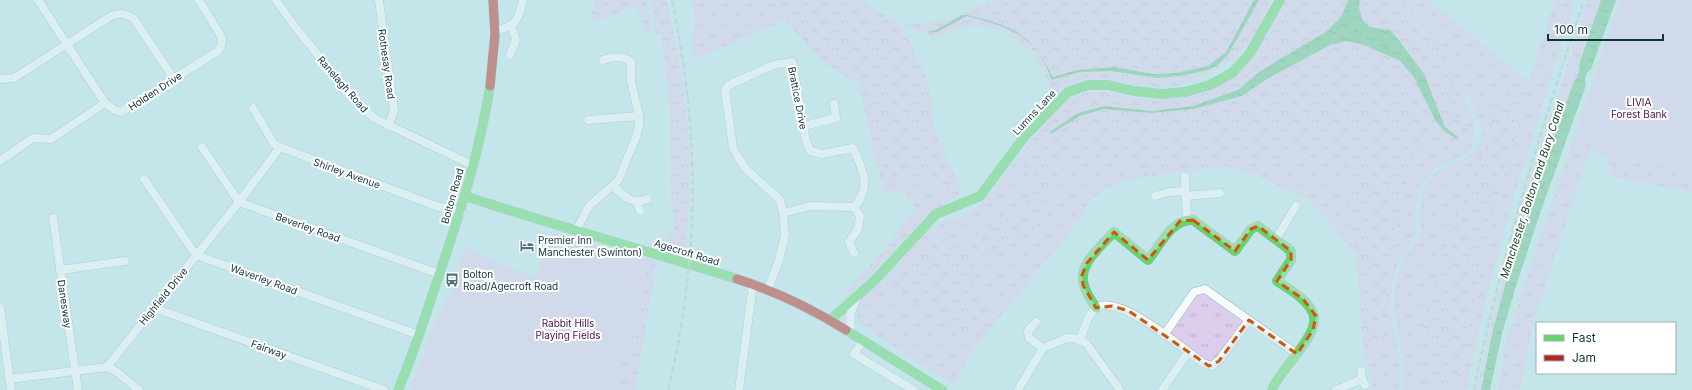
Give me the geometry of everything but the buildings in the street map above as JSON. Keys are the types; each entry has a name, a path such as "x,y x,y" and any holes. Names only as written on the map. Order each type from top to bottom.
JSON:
{"street":[{"path":"0,161 33,138 51,139 105,103 38,0"},
{"name":"Holden Drive","path":"105,103 115,110 126,110 218,51 222,45 219,30 199,0"},
{"name":"Ranelagh Road","path":"276,0 296,28 359,106 374,118 388,126 472,165"},
{"name":"Rothesay Road","path":"379,0 394,111 388,126"},
{"name":"Bolton Road","path":"398,390 419,335 439,274 465,213 465,193 491,78 495,31 493,0"},
{"path":"495,31 511,26 518,19 523,0"},
{"name":"Lumns Lane","path":"830,320 857,297 936,214 980,196 1025,136 1068,92 1088,85 1108,84 1134,91 1162,94 1185,92 1210,85 1232,73 1250,54 1280,0"},
{"path":"0,79 14,78 111,16 119,13 126,14 134,19 174,79"},
{"path":"510,55 516,40 511,26"},
{"path":"576,231 589,206 595,198 613,186 623,174 639,126 638,105 631,81 631,62 626,58 616,57 603,60"},
{"name":"Brattice Drive","path":"768,289 779,260 785,235 783,213 780,200 744,167 733,148 725,90 729,85 773,65 792,62 806,141 810,151 822,154 853,148 860,163 864,181 864,194 854,207"},
{"path":"803,126 836,118 834,104"},
{"name":"Shirley Avenue","path":"253,108 274,144 280,147 436,206 465,213"},
{"path":"592,110 591,119 620,119 639,116"},
{"path":"202,147 239,202"},
{"name":"Highfield Drive","path":"107,367 239,202 280,147"},
{"path":"1185,177 1187,219"},
{"path":"144,179 196,255"},
{"path":"613,186 625,196 637,202 640,211"},
{"path":"1155,196 1169,192 1185,194 1220,193"},
{"name":"Agecroft Road","path":"465,193 493,206 527,217 768,289 830,320 942,390"},
{"path":"637,202 646,199"},
{"name":"Beverley Road","path":"239,202 439,274"},
{"path":"465,213 493,206"},
{"path":"783,213 810,206 854,207 860,216 858,229 848,242 854,253"},
{"path":"1276,239 1296,206"},
{"name":"Danesway","path":"52,218 78,390"},
{"path":"1096,308 1083,285 1082,275 1087,263 1114,232 1148,260 1173,226 1187,219 1201,225 1235,251 1254,227 1258,226 1289,248 1292,254 1291,260 1277,280 1303,299 1312,308 1316,316 1313,330 1281,374 1272,390"},
{"name":"Waverley Road","path":"196,255 419,335"},
{"path":"60,270 125,261"},
{"path":"739,390 753,284"},
{"path":"1164,334 1194,292 1201,289 1212,293 1297,354"},
{"path":"850,333 850,315 857,297"},
{"path":"1080,339 1091,314 1096,308 1106,306 1123,309 1164,334 1206,365 1214,365 1226,352 1249,320"},
{"path":"0,308 11,390"},
{"name":"Fairway","path":"154,308 384,390"},
{"path":"1036,322 1028,331 1029,338 1043,348"},
{"path":"1018,390 1043,348 1067,338 1080,339 1086,343 1120,390"},
{"path":"863,341 854,354 913,390"},
{"path":"1162,390 1188,352"},
{"path":"10,379 107,367 117,372 139,390"},
{"path":"1336,390 1362,379"}],"highlighted area":[{"path":"1193,220 1235,251 1251,229 1258,226 1291,251 1291,260 1277,281 1303,299 1316,316 1313,330 1297,354 1249,320 1219,361 1209,366 1129,311 1112,306 1096,308 1083,285 1082,275 1087,263 1114,232 1148,260 1180,221"}],"green space":[{"path":"595,0 646,0 652,34 648,34 635,6 613,16 592,21 591,16"},
{"path":"651,0 667,0 684,94 690,164 685,255 667,248 669,233 674,233 673,208 671,207 670,113 662,35 656,34"},
{"path":"692,0 774,0 785,20 695,59 692,50 695,16"},
{"path":"774,0 833,0 903,25 929,85 934,126 962,194 947,202 923,180 910,176 890,177 874,151 858,83 823,63 785,20"},
{"path":"833,0 857,0 903,25 947,20 955,29 935,37"},
{"path":"996,0 1254,0 1226,52 1208,66 1176,73 1153,74 1115,67 1077,70 1050,78 1052,80 1079,72 1112,71 1157,78 1180,76 1208,70 1229,52 1259,0 1272,0 1257,31 1245,48 1229,62 1192,81 1179,85 1158,88 1100,79 1086,80 1073,84 1060,91 1047,103 1052,89 1033,52 1001,30 977,26 955,29 947,20"},
{"path":"1285,0 1348,0 1341,17 1327,31 1259,72 1238,90 1193,106 1152,111 1104,106 1078,113 1050,132 1051,134 1080,116 1104,109 1152,113 1193,109 1242,96 1265,80 1330,45 1346,41 1364,45 1400,61 1414,77 1446,133 1458,137 1445,127 1410,53 1399,39 1390,30 1370,27 1363,21 1359,8 1360,0 1401,0 1434,33 1455,80 1456,118 1474,132 1468,146 1454,152 1428,143 1416,147 1409,158 1410,173 1402,196 1396,223 1381,323 1381,348 1371,351 1363,346 1356,256 1341,150 1152,176 1118,160 1106,151 1060,168 1060,178 1035,228 982,257 974,264 974,276 978,292 993,304 992,313 974,338 882,282 927,231 940,237 960,241 977,236 1012,216 1033,192 1037,176 1015,161 1055,111 1071,98 1087,92 1107,91 1131,98 1163,100 1187,97 1234,75"},
{"path":"1401,0 1428,0 1529,82 1555,0 1575,0 1509,212 1485,303 1466,390 1456,390 1474,299 1495,207 1528,92 1529,83 1492,112 1491,134 1462,204 1426,305 1418,390 1403,390 1404,361 1394,312 1395,285 1401,263 1418,238 1421,227 1421,203 1423,190 1432,176 1439,170 1451,166 1474,153 1481,140 1481,124 1470,96 1464,98 1475,127 1471,151 1449,163 1437,166 1419,186 1416,202 1415,236 1398,261 1392,284 1390,312 1400,361 1399,390 1370,390 1373,383 1364,355 1363,346 1371,351 1381,348 1381,323 1396,223 1402,196 1410,173 1409,158 1416,147 1474,132 1456,118 1455,80 1434,33"},
{"path":"1588,0 1601,0 1579,65 1580,69 1515,249 1493,330 1481,390 1477,390 1490,329 1521,209"},
{"name":"LIVIA Forest Bank","path":"1620,0 1692,0 1692,171 1608,156 1590,150 1592,143 1573,139"},
{"path":"1529,82 1528,92 1495,207 1474,299 1456,390 1418,390 1426,305 1462,204 1491,134 1492,112 1504,94"},
{"path":"1573,139 1592,143 1534,319 1520,390 1498,390 1506,341"},
{"path":"1342,150 1356,256 1334,227 1309,200 1252,173 1226,166"},
{"path":"874,151 890,177 910,176 923,180 947,202 927,215 866,280 843,300 852,285 894,240 892,238 916,209 903,190 884,194"},
{"path":"1106,151 1118,160 1152,176 1135,178 1111,186 1090,201 1080,220 971,352 955,386 859,324 856,307 867,294 882,282 974,338 993,304 978,292 974,276 974,264 982,257 1035,228 1060,178 1060,168"},
{"path":"1608,156 1692,171 1692,192 1609,176 1613,166 1604,162"},
{"path":"1015,161 1037,175 1033,192 1012,216 977,236 960,241 940,237 927,231 968,213 980,205 994,190"},
{"path":"554,234 643,259 657,260 635,390 588,390 563,293 491,259 534,278"},
{"name":"Rabbit Hills Playing Fields","path":"554,234 648,259 641,302 614,390 410,390 436,319 451,291 459,270 464,247 534,278"},
{"path":"1202,291 1247,320 1211,364 1166,334 1196,293"},
{"path":"1205,314 1213,314 1220,321 1220,329 1213,336 1205,336 1198,329 1198,321"}],"water":[{"path":"1254,0 1259,0 1229,53 1218,65 1208,70 1180,76 1157,78 1112,71 1079,72 1051,80 1049,72 1039,54 1053,77 1077,70 1115,67 1153,74 1176,73 1208,66 1226,52"},
{"path":"1348,0 1360,0 1359,8 1363,21 1370,27 1390,30 1398,39 1424,74 1445,127 1458,137 1458,139 1446,133 1435,120 1414,77 1400,61 1364,45 1346,41 1330,45 1265,80 1242,96 1193,109 1152,113 1104,109 1080,116 1051,134 1050,132 1078,113 1104,106 1152,111 1193,106 1238,90 1259,72 1327,31 1341,17"},
{"path":"1601,0 1616,0 1591,69 1587,72 1585,81 1586,85 1539,216 1517,283 1502,333 1490,390 1481,390 1493,330 1515,249 1574,81 1577,78 1580,69 1579,65"},
{"path":"962,15 967,15 997,23 1009,28 1028,41 1039,54 1031,45 1013,32 991,23 967,16 937,32 929,33 929,31 936,30"}],"railway":[{"path":"668,390 679,340 686,291 691,243 692,195 688,99 672,0"},
{"path":"1474,390 1509,242 1537,145 1584,0"}],"traffic: fast":[{"path":"830,320 875,280 936,214 980,196 1025,136 1068,92 1088,85 1108,85 1134,91 1162,94 1185,92 1210,85 1232,73 1250,53 1280,0"},
{"path":"398,390 420,333 462,205 481,134 490,86"},
{"path":"465,196 737,279"},
{"path":"1096,308 1085,288 1083,278 1084,270 1097,249 1114,232 1148,260 1167,234 1179,223 1193,220 1235,251 1251,229 1258,226 1291,251 1291,260 1277,281 1296,294 1309,306 1314,320 1307,340 1276,381 1272,390"},
{"path":"846,330 942,390"}],"traffic: jam":[{"path":"490,86 495,34 493,0"},
{"path":"737,279 793,301 846,330"}],"place":[{"name":"Premier Inn Manchester (Swinton)","path":"527,246"},
{"name":"Bolton Road/Agecroft Road","path":"452,280"}],"water label":[{"name":"Manchester, Bolton and Bury Canal","path":"1532,190"}]}
